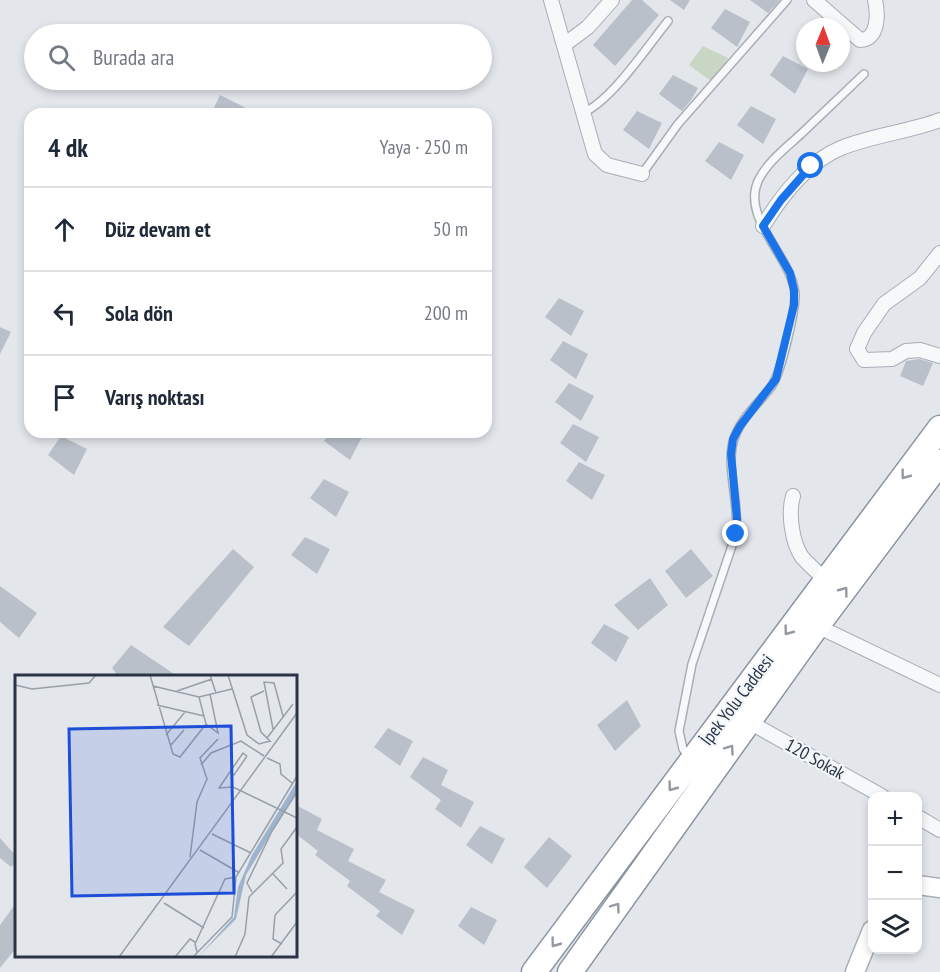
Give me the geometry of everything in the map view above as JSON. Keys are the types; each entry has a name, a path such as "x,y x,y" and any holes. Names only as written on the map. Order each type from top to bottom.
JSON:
{"highway":[{"name":"İpek Yolu Caddesi","path":"534,972 940,428"},
{"name":"İpek Yolu Caddesi","path":"570,972 817,626 940,462"}],"street":[{"path":"550,0 592,148 599,159 607,165 642,174"},
{"path":"564,45 588,27 612,0"},
{"path":"814,0 864,41 870,37 876,25 875,0"},
{"path":"763,226 771,212 798,179 823,158 857,143 920,128 940,120"},
{"path":"940,253 934,272 884,304 864,333 857,349 864,360 892,359 906,351 920,350 940,356"},
{"path":"793,496 791,502 792,527 797,545 802,556 826,580"},
{"path":"817,626 940,685"},
{"name":"120 Sokak","path":"748,722 875,792"},
{"path":"922,819 940,830"},
{"path":"922,886 940,888"},
{"path":"855,972 868,942"}],"lane":[{"path":"642,174 673,130 787,0"},
{"path":"583,113 596,106 609,94 668,21"},
{"path":"692,760 683,749 679,732 698,644 736,534 732,446 740,426 776,379 794,305 794,290 790,273 763,226 758,212 757,183 780,153 864,74"}],"green space":[{"path":"703,46 728,58 715,84 689,65"}],"building":[{"path":"632,0 642,0 659,15 615,66 593,45"},
{"path":"670,0 690,0 684,10"},
{"path":"750,0 780,0 768,13"},
{"path":"725,9 750,22 737,47 711,28"},
{"path":"783,56 796,63 796,72 806,72 795,94 770,75"},
{"path":"673,75 698,88 682,111 659,94"},
{"path":"220,95 246,108 214,108"},
{"path":"751,106 776,119 763,144 737,125"},
{"path":"637,111 662,123 649,149 623,130"},
{"path":"719,142 744,155 731,180 705,161"},
{"path":"559,298 584,311 571,336 545,317"},
{"path":"0,327 11,332 0,354"},
{"path":"563,341 588,354 576,379 550,360"},
{"path":"919,359 933,363 923,386 900,376 906,361"},
{"path":"569,383 594,396 581,421 555,402"},
{"path":"573,424 599,437 586,462 560,443"},
{"path":"60,438 65,438 87,449 74,475 48,455"},
{"path":"326,438 361,438 350,460 324,441"},
{"path":"579,462 605,475 592,500 566,481"},
{"path":"324,479 349,492 336,517 310,498"},
{"path":"305,537 330,549 317,574 291,555"},
{"path":"233,549 254,567 189,646 163,627"},
{"path":"691,549 713,576 686,598 665,571"},
{"path":"650,578 668,605 638,630 614,605"},
{"path":"0,586 37,613 19,638 0,622"},
{"path":"604,624 629,637 616,662 591,643"},
{"path":"131,645 176,675 117,675 112,668"},
{"path":"627,700 641,726 615,751 597,725"},
{"path":"388,728 413,741 400,766 374,747"},
{"path":"423,757 448,770 441,785 474,802 461,828 435,809 441,800 410,777"},
{"path":"297,806 322,819 317,830 354,849 348,861 386,880 379,892 415,910 402,935 376,916 380,911 347,886 350,881 315,855 318,851 297,835"},
{"path":"480,826 505,839 492,864 466,845"},
{"path":"549,837 572,856 547,888 524,867"},
{"path":"0,838 15,855 15,863 11,867 0,858"},
{"path":"15,904 15,949 0,968 0,925"},
{"path":"471,907 497,920 484,945 458,926"}],"route":[{"path":"736,534 737,519 731,454 733,439 740,426 776,379 795,297 790,273 763,226 771,212 811,166"}]}
